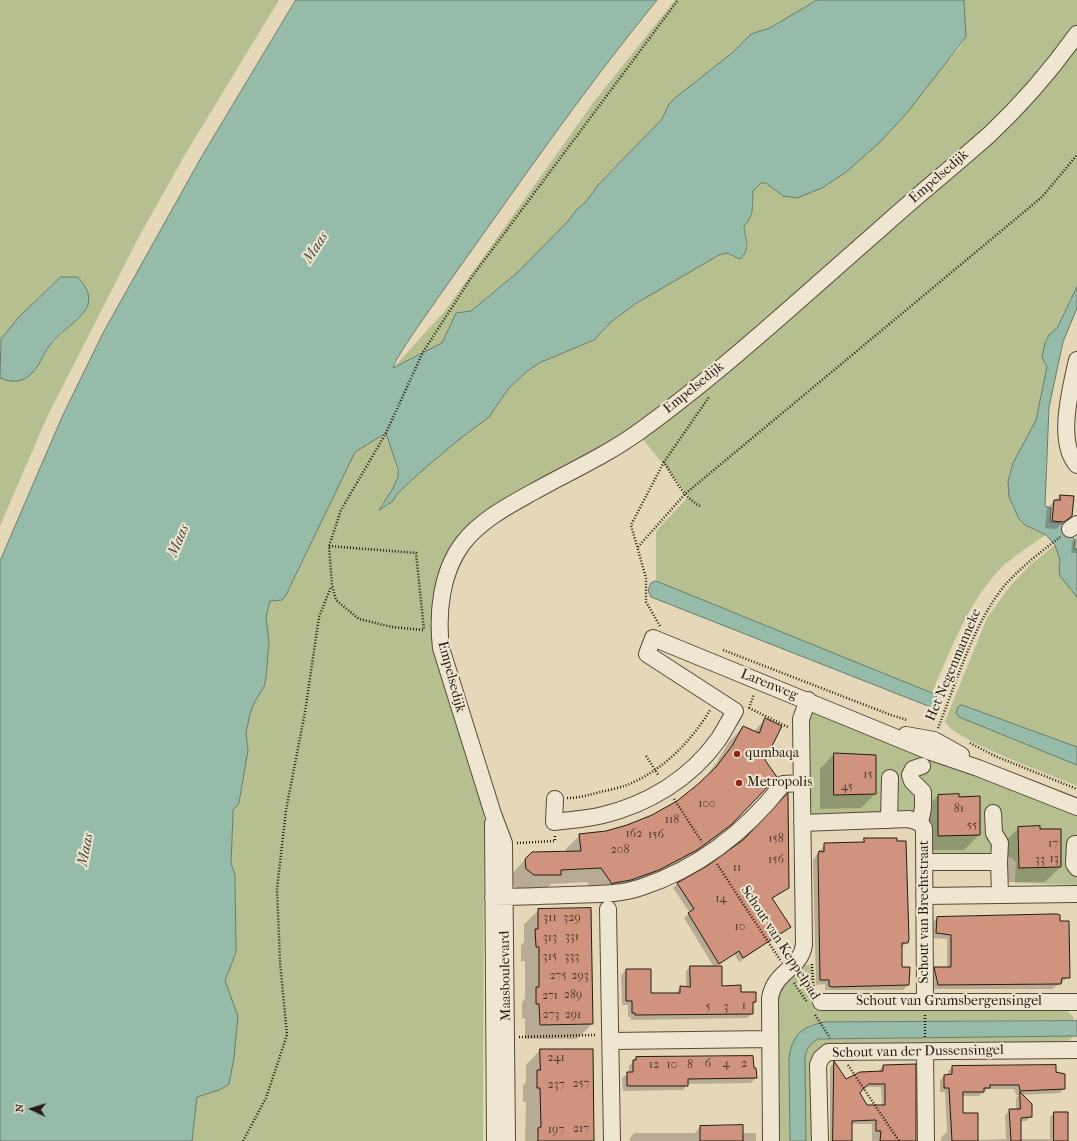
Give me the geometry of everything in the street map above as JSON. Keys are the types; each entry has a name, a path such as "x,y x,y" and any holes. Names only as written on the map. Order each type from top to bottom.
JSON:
{"street":[{"name":"Empelsedijk","path":"481,775 441,648 431,630 450,565 472,533 501,509 595,460 639,432 684,398 991,132 1040,80 1077,34"},
{"path":"1077,360 1070,393 1066,427 1068,446 1077,465"},
{"path":"555,799 554,822 601,816 632,807 668,789 694,767 718,740 735,711 647,654 657,632"},
{"name":"Larenweg","path":"657,632 808,700 930,752 978,768 1077,807"},
{"path":"771,1141 770,998 772,987 777,979 798,961 803,953 801,719 808,700"},
{"name":"Larenweg","path":"885,732 938,731 958,752 978,768"},
{"path":"920,823 924,808 923,792 912,782 910,775 914,769 922,766"},
{"name":"Maasboulevard","path":"481,775 493,814 499,897 506,1037 507,1141"},
{"path":"889,820 890,778"},
{"path":"499,897 609,894 642,887 684,869 710,854 741,831 764,808 783,784 801,783"},
{"path":"994,813 994,833 1000,843 1000,895"},
{"name":"Schout van Brechtstraat","path":"802,823 909,819 920,823 925,834 925,1006"},
{"path":"1075,844 1074,864 1077,868"},
{"path":"925,862 999,862"},
{"path":"924,896 1077,894"},
{"name":"Maasboulevard","path":"495,1141 499,897"},
{"path":"608,909 612,1141"},
{"name":"Schout van Gramsbergensingel","path":"814,1008 1077,1002"},
{"path":"611,1038 770,1039"},
{"path":"925,1048 926,1141"},
{"name":"Schout van der Dussensingel","path":"820,1141 818,1065 821,1058 828,1052 837,1050 925,1048 1077,1050"}],"path":[{"path":"329,546 416,553 431,630 392,627 359,618 336,600 332,585 329,546 341,510 386,433 423,352 471,278 678,0"},
{"path":"638,547 685,494 1042,197 1077,154"},
{"path":"668,629 657,632 646,602 646,578 631,525 664,462 712,393"},
{"path":"664,462 685,494 692,502 700,506"},
{"name":"Het Negenmanneke","path":"938,731 975,636 991,605 1006,585 1049,545"},
{"path":"243,1141 266,1098 287,1035 280,962 277,889 286,810 305,712 319,616 332,585"},
{"path":"717,647 891,715 913,720"},
{"path":"555,799 577,798 627,785 655,770 675,754 698,728 716,699"},
{"path":"735,711 749,708 788,727 801,731"},
{"path":"967,741 995,756 1077,789"},
{"name":"Schout van Keppelpad","path":"646,756 787,971 814,1008 837,1050 899,1141"},
{"path":"535,842 555,841"},
{"path":"803,953 812,963 814,1008"},
{"path":"925,1006 925,1048"},
{"path":"506,1037 611,1038"}],"shaded area":[{"path":"0,0 279,0 186,153 141,233 47,417 0,526 0,378 6,380 42,359 50,345 85,311 61,277 19,317 0,341"},
{"path":"675,0 817,0 770,28 751,34 732,53 675,98 669,104 662,119 599,184 585,203 577,209 569,220 518,272 471,311 456,313 442,343 393,368 445,311 593,103"},
{"path":"964,0 1077,0 1077,25 1060,49 1019,97 905,202 648,419 490,510 434,603 484,807 483,1141 192,1141 197,1097 219,1090 230,996 225,981 236,952 235,876 231,863 233,810 239,803 248,750 246,733 250,714 255,701 264,687 266,678 269,642 266,617 270,601 282,600 286,595 355,452 386,433 398,476 393,489 379,509 393,501 397,494 416,476 457,441 489,417 508,389 526,372 539,363 594,340 611,322 635,304 719,255 727,253 734,257 748,247 744,226 752,214 753,191 761,183 766,183 783,196 939,71 961,46 966,37"},
{"path":"1077,39 1077,287 1057,328 1049,335 1042,357 1047,367 1036,420 1011,504 1024,524 1031,529 1046,535 1004,565 981,593 962,625 932,693 656,581 656,531 689,496 641,437 955,173"},
{"path":"1055,545 1060,560 1059,568 1077,597 1077,747 963,705 959,717 1077,765 1077,786 983,747 964,737 951,728 945,721 987,618 1010,586 1030,565"},
{"path":"812,713 1077,815 1077,885 1015,883 1016,862 1010,857 934,856 932,852 932,829 923,816 811,817 807,811 806,718"},
{"path":"803,965 813,965 813,997 815,1003 1065,1008 1074,1018 1073,1020 824,1022 810,1025 789,1059 790,1141 779,1141 777,998 779,989"},
{"path":"1074,1036 1064,1045 827,1048 816,1141 806,1141 805,1058 809,1047 818,1039"}],"water":[{"name":"Maas","path":"296,0 657,0 601,71 547,144 423,319 400,354 393,368 442,343 456,313 471,311 518,272 569,220 577,209 585,203 599,184 662,119 669,104 732,53 751,34 770,28 817,0 964,0 966,37 906,114 878,144 846,172 822,188 797,198 783,196 766,183 761,183 753,191 753,205 750,218 744,226 747,247 744,255 740,259 727,253 719,255 635,304 611,322 594,340 539,363 526,372 508,389 489,417 457,441 416,476 397,494 393,501 379,510 392,490 398,477 398,469 386,433 355,452 286,595 282,600 270,601 266,617 269,642 266,678 264,687 255,701 250,714 246,733 248,750 239,803 233,810 231,863 235,875 236,952 225,981 238,1016 234,1058 229,1084 219,1090 197,1097 192,1141 0,1141 0,561 62,417 103,333 202,156"},
{"path":"61,277 78,277 83,283 89,297 88,305 85,310 54,340 29,376 15,381 0,378 1,339 19,317"},
{"path":"1077,287 1077,308 1063,342 1049,407 1045,506 1051,508 1050,522 1062,523 1075,540 1074,549 1077,549 1077,597 1060,576 1060,560 1055,545 1046,535 1025,525 1019,519 1009,497 1008,482 1013,463 1036,420 1047,367 1042,357 1045,343 1049,335 1057,328"},
{"path":"656,581 932,693 937,697 937,703 933,707 928,706 651,597 648,590 651,583"},
{"path":"962,705 1077,747 1077,765 959,717 956,713 958,707"},
{"path":"1077,1021 1077,1036 818,1039 809,1047 805,1058 806,1141 790,1141 790,1051 795,1038 799,1033 816,1024 824,1022"}],"building":[{"path":"1060,495 1074,496 1072,516 1064,522 1052,521 1054,500 1060,500"},
{"path":"765,718 782,726 765,760 777,777 731,825 697,850 659,870 631,880 612,884 601,868 561,870 561,875 534,875 526,869 525,859 532,852 581,851 579,834 606,831 627,825 652,815 677,801 716,767 732,746 743,726 759,733"},
{"path":"834,753 876,755 876,794 834,795"},
{"path":"788,793 789,888 772,898 791,927 743,958 739,951 719,964 688,913 694,909 677,883 707,866 743,840"},
{"path":"959,794 959,797 980,796 980,835 938,836 938,795"},
{"path":"1040,826 1040,829 1061,829 1061,867 1019,868 1018,827"},
{"path":"864,838 897,838 897,841 906,841 909,939 908,943 902,943 902,967 910,967 909,985 832,987 829,986 829,980 820,980 819,851 824,852 824,843 864,842"},
{"path":"591,908 593,1024 540,1025 539,1004 536,1004 536,987 539,987 539,947 536,947 535,929 538,929 538,909"},
{"path":"1060,915 1060,921 1069,921 1070,978 1062,978 1061,984 938,985 934,967 951,967 951,935 936,933 937,917"},
{"path":"690,966 722,966 722,986 741,985 741,992 756,992 756,1002 753,1002 753,1014 635,1015 635,1013 632,1013 632,1001 626,1001 626,969 651,969 651,993 680,993 680,986 690,987"},
{"path":"540,1049 593,1049 594,1141 538,1141 538,1128 541,1127 540,1088 537,1088 537,1070 540,1070"},
{"path":"753,1056 757,1078 688,1079 688,1086 627,1086 627,1072 633,1072 633,1060 636,1060 636,1057"},
{"path":"834,1061 846,1079 860,1072 883,1071 883,1065 916,1064 916,1141 880,1141 881,1131 876,1131 876,1120 852,1121 852,1141 833,1141","holes":["869,1084 885,1084 885,1105 867,1105 860,1093"]},
{"path":"1056,1065 1056,1072 1065,1074 1065,1089 1020,1091 1019,1085 990,1085 990,1088 984,1088 984,1092 963,1092 963,1113 978,1113 978,1141 952,1141 949,1088 944,1088 944,1075 952,1074 952,1066"},
{"path":"1020,1092 1032,1104 1032,1117 1021,1118 1021,1141 1011,1141 1009,1109 1020,1109"},
{"path":"1054,1112 1068,1112 1068,1141 1054,1141"},
{"path":"743,1125 743,1141 700,1141 700,1126"}],"place":[{"name":"qumbaqa","path":"737,754"},
{"name":"Metropolis","path":"739,783"}]}
